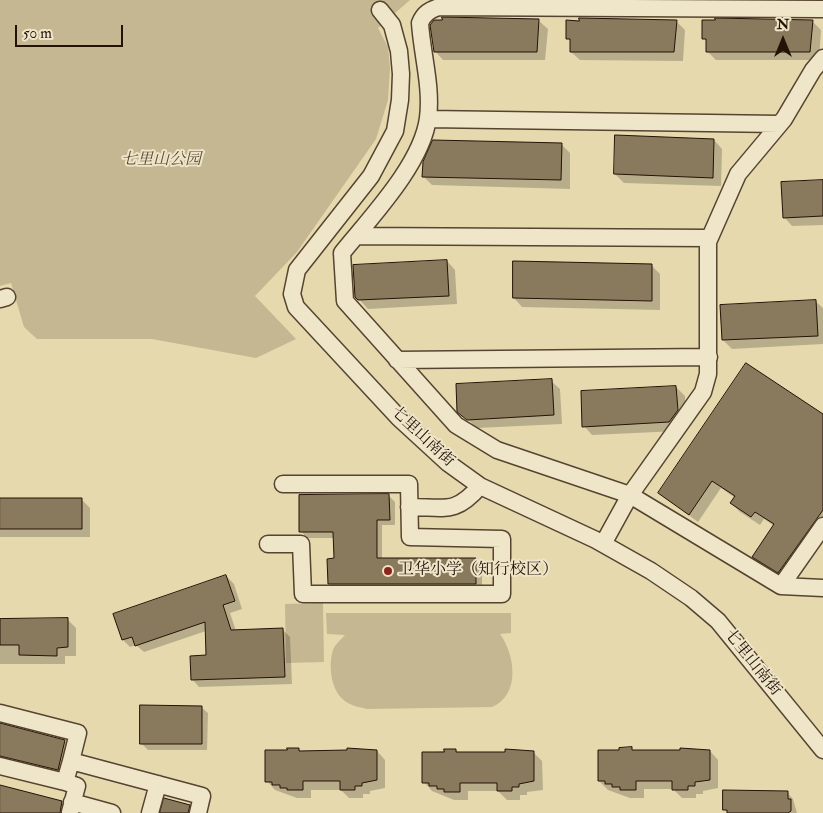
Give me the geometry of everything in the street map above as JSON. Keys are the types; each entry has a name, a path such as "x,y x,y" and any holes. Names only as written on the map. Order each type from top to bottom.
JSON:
{"street":[{"path":"823,9 439,7 423,16 420,23 429,89 428,119 417,151 398,184 342,253 345,302 456,425 497,450 630,495 781,586 823,588"},
{"name":"七里山南街","path":"380,10 392,25 399,51 401,74 400,100 395,131 371,176 297,270 292,294 296,307 399,418 448,463 480,486 603,544 651,571 691,598 718,621 823,750"},
{"path":"603,544 630,495 703,392 708,374 709,357 706,253 709,238 738,174 779,124 813,70 823,58"},
{"path":"428,119 779,124"},
{"path":"356,236 709,238"},
{"path":"397,360 709,357"},
{"path":"268,544 301,544 303,594 502,594 502,539 410,537 409,484 284,484"},
{"path":"410,507 454,507 467,501 480,486"},
{"path":"781,586 823,526"},
{"path":"0,713 78,733 65,782"},
{"path":"71,761 202,796 198,813"},
{"path":"0,766 77,786 71,808 112,813"},
{"path":"150,813 158,784"}],"green space":[{"name":"七里山公园","path":"0,0 410,0 378,28 388,47 390,68 388,100 376,139 297,252 255,296 296,339 256,358 152,339 37,339 24,327 11,283 0,286"},
{"path":"323,603 324,662 286,663 285,604"},
{"path":"326,613 511,613 511,633 500,634 505,642 512,663 511,684 508,693 492,707 367,709 350,704 340,697 334,685 331,671 333,650 345,635 327,634"}],"building":[{"path":"442,17 539,19 537,52 434,52 430,25 434,20 442,20"},
{"path":"579,18 677,20 674,52 570,52 570,39 566,39 566,20 579,21"},
{"path":"715,18 813,20 810,52 706,52 706,39 702,39 702,20 715,20"},
{"path":"615,135 714,139 713,178 614,174"},
{"path":"433,140 562,143 561,180 422,177 423,162"},
{"path":"823,180 823,216 783,218 781,182"},
{"path":"447,260 449,296 358,300 355,297 353,265"},
{"path":"513,261 652,264 652,301 513,298"},
{"path":"816,300 818,336 722,340 720,305"},
{"path":"746,363 823,414 823,510 778,573 752,557 774,524 755,512 751,517 730,503 735,496 712,481 689,515 658,493"},
{"path":"552,379 554,415 467,420 457,412 456,384"},
{"path":"676,386 678,410 669,422 582,427 581,391"},
{"path":"389,494 390,520 377,520 377,558 476,558 476,584 328,584 327,559 334,558 333,532 299,532 299,495"},
{"path":"0,498 82,498 82,529 0,529"},
{"path":"226,575 235,601 223,605 231,630 283,628 285,677 191,680 190,656 206,655 205,622 135,646 132,637 122,640 113,614"},
{"path":"68,618 68,647 57,648 57,656 19,655 19,645 0,645 0,619"},
{"path":"140,705 202,706 202,744 140,744"},
{"path":"0,723 65,740 58,770 0,756"},
{"path":"632,747 632,750 680,750 680,748 710,750 710,780 695,782 695,786 688,786 688,790 672,790 672,781 636,781 636,790 620,790 620,787 612,787 612,784 605,784 605,781 598,781 598,750 619,750 619,748"},
{"path":"287,748 299,748 299,751 347,750 347,748 377,750 377,780 362,783 362,786 355,786 355,790 340,790 340,781 303,781 303,790 287,790 287,788 280,788 280,785 272,785 272,782 265,782 265,750 287,750"},
{"path":"444,749 456,749 456,752 505,752 505,749 534,751 534,781 519,784 519,787 512,787 512,791 497,791 497,783 460,783 460,792 444,792 444,789 437,789 437,786 429,786 429,783 422,783 422,752 444,752"},
{"path":"0,785 62,801 60,813 0,813"},
{"path":"723,790 788,791 788,799 791,799 791,811 788,813 727,813 727,810 723,810"},
{"path":"164,798 190,805 188,813 160,813"}],"place":[{"name":"卫华小学（知行校区）","path":"388,571"}]}
